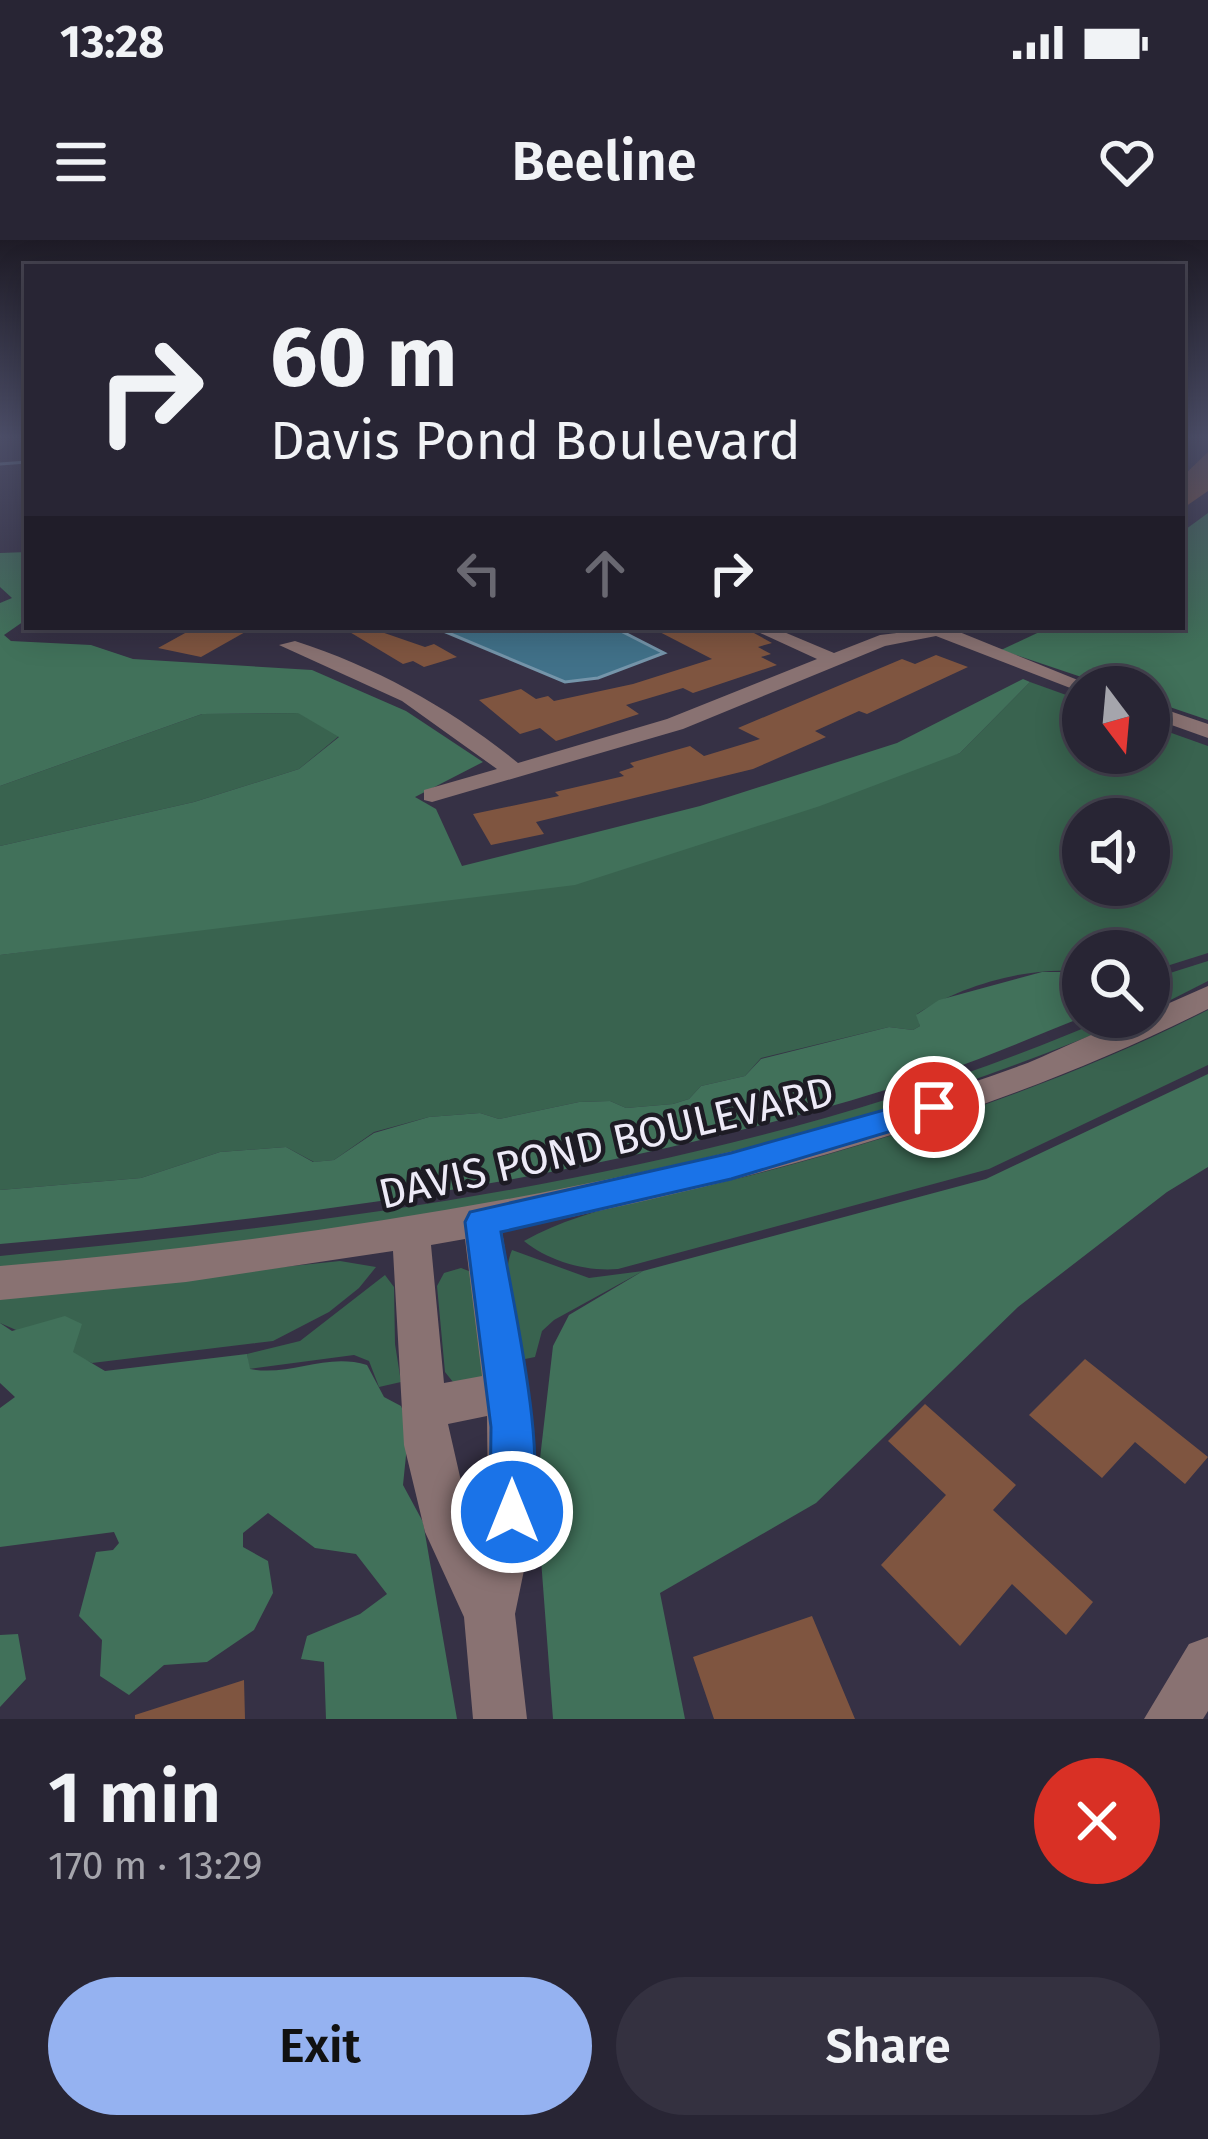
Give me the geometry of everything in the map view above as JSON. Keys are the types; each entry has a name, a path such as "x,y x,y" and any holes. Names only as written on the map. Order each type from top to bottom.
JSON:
{"street":[{"path":"763,630 835,660"},
{"path":"433,795 676,724 892,637 925,630"},
{"path":"940,630 1062,678"},
{"path":"288,645 346,664 409,693 459,725 517,773"},
{"path":"1170,717 1208,730"},
{"name":"DAVIS POND BOULEVARD","path":"0,1283 263,1256 482,1222 626,1192 896,1120 1097,1048 1208,996"},
{"path":"482,1222 507,1392 512,1512 490,1615 500,1719"},
{"path":"411,1234 428,1445 449,1532 490,1615"},
{"path":"425,1408 507,1392"},
{"path":"1171,1719 1208,1663"}],"green space":[{"path":"1208,513 1208,720 1170,707 1170,666 1062,666 1062,671 1001,650 1044,630 1185,630 1185,530"},
{"path":"24,552 24,621 4,635 11,641 91,645 133,659 312,670 406,711 483,762 415,797 436,809 462,866 700,806 897,743 1023,679 1030,682 960,753 820,806 575,885 0,955 0,846 194,802 299,769 339,737 298,713 202,714 0,786 0,603 12,598 0,587 0,553"},
{"path":"1030,682 1062,693 1062,774 1170,774 1170,732 1208,746 1208,953 1170,965 1170,930 1062,930 1062,971 1019,975 974,987 917,1014 920,1026 913,1030 889,1027 761,1058 745,1076 701,1086 689,1099 673,1104 626,1108 610,1101 579,1102 499,1119 480,1113 429,1117 374,1132 334,1160 314,1162 286,1147 220,1152 141,1178 0,1190 0,955 260,921 960,753"},
{"path":"299,713 339,736 299,769 194,802 0,846 0,786 202,714"},
{"path":"1208,961 1208,981 1170,1000 1170,973"},
{"path":"1042,972 1062,972 1062,1025 957,1067 709,1138 592,1164 356,1204 0,1244 0,1190 141,1178 220,1152 286,1147 313,1162 334,1160 374,1133 429,1117 480,1113 499,1119 579,1102 610,1101 626,1108 673,1104 689,1099 701,1086 745,1076 761,1059 889,1027 913,1030 920,1026 916,1015 939,1000"},
{"path":"1208,1010 1208,1065 989,1169 618,1269 568,1264 524,1241 609,1208 760,1173 932,1122 1150,1038 1170,1038 1170,1028"},
{"path":"1062,1036 1083,1038 922,1097 813,1130 591,1184 254,1244 0,1268 0,1256 283,1225 565,1180 842,1113"},
{"path":"1208,1074 1208,1167 1167,1192 1018,1307 816,1503 660,1593 685,1719 553,1719 536,1493 553,1346 569,1315 643,1271 986,1179"},
{"path":"512,1250 589,1278 643,1271 554,1320 542,1331 535,1357 520,1360 518,1320 508,1277"},
{"path":"340,1261 376,1267 329,1312 273,1341 92,1363 0,1323 0,1297"},
{"path":"461,1268 474,1273 485,1377 453,1382 445,1372 437,1286 444,1273"},
{"path":"385,1275 394,1287 401,1382 379,1387 369,1361 354,1355 249,1369 247,1354 300,1341"},
{"path":"65,1316 82,1324 73,1352 105,1371 247,1354 250,1369 265,1371 337,1361 367,1365 384,1397 401,1406 409,1426 403,1485 423,1522 457,1719 326,1719 324,1662 301,1659 307,1636 360,1614 387,1594 356,1554 315,1548 268,1513 243,1533 243,1547 268,1561 273,1593 254,1630 207,1662 164,1665 129,1695 100,1676 102,1640 79,1616 96,1552 113,1550 119,1543 114,1532 0,1547 0,1408 15,1397 0,1383 0,1323 12,1331"},
{"path":"18,1634 26,1679 0,1707 0,1635"}],"water":[{"path":"441,630 619,630 664,653 598,678 565,682"}],"building":[{"path":"191,630 249,630 201,657 158,648"},
{"path":"346,630 376,630 425,647 434,644 457,657 424,667 413,661 403,664"},
{"path":"656,630 748,630 772,643 758,647 771,654 761,657 777,665 693,693 683,688 626,705 639,714 556,741 540,728 520,734 479,700 521,689 536,699 548,696 554,701 633,684 712,659"},
{"path":"936,655 968,667 867,714 859,711 815,731 826,737 753,769 536,822 544,834 491,845 473,814 624,776 619,772 634,767 630,763 690,746 704,756 760,739 738,728 902,659 915,664"},
{"path":"1085,1359 1208,1457 1185,1484 1135,1442 1102,1478 1029,1415"},
{"path":"925,1404 1016,1485 993,1510 1093,1602 1066,1635 1012,1584 960,1646 881,1565 946,1495 888,1441"},
{"path":"812,1616 855,1719 714,1719 693,1657"},
{"path":"244,1680 245,1719 135,1719 135,1715"}],"route":[{"path":"512,1512 512,1427 482,1222 731,1166 934,1107"}]}
